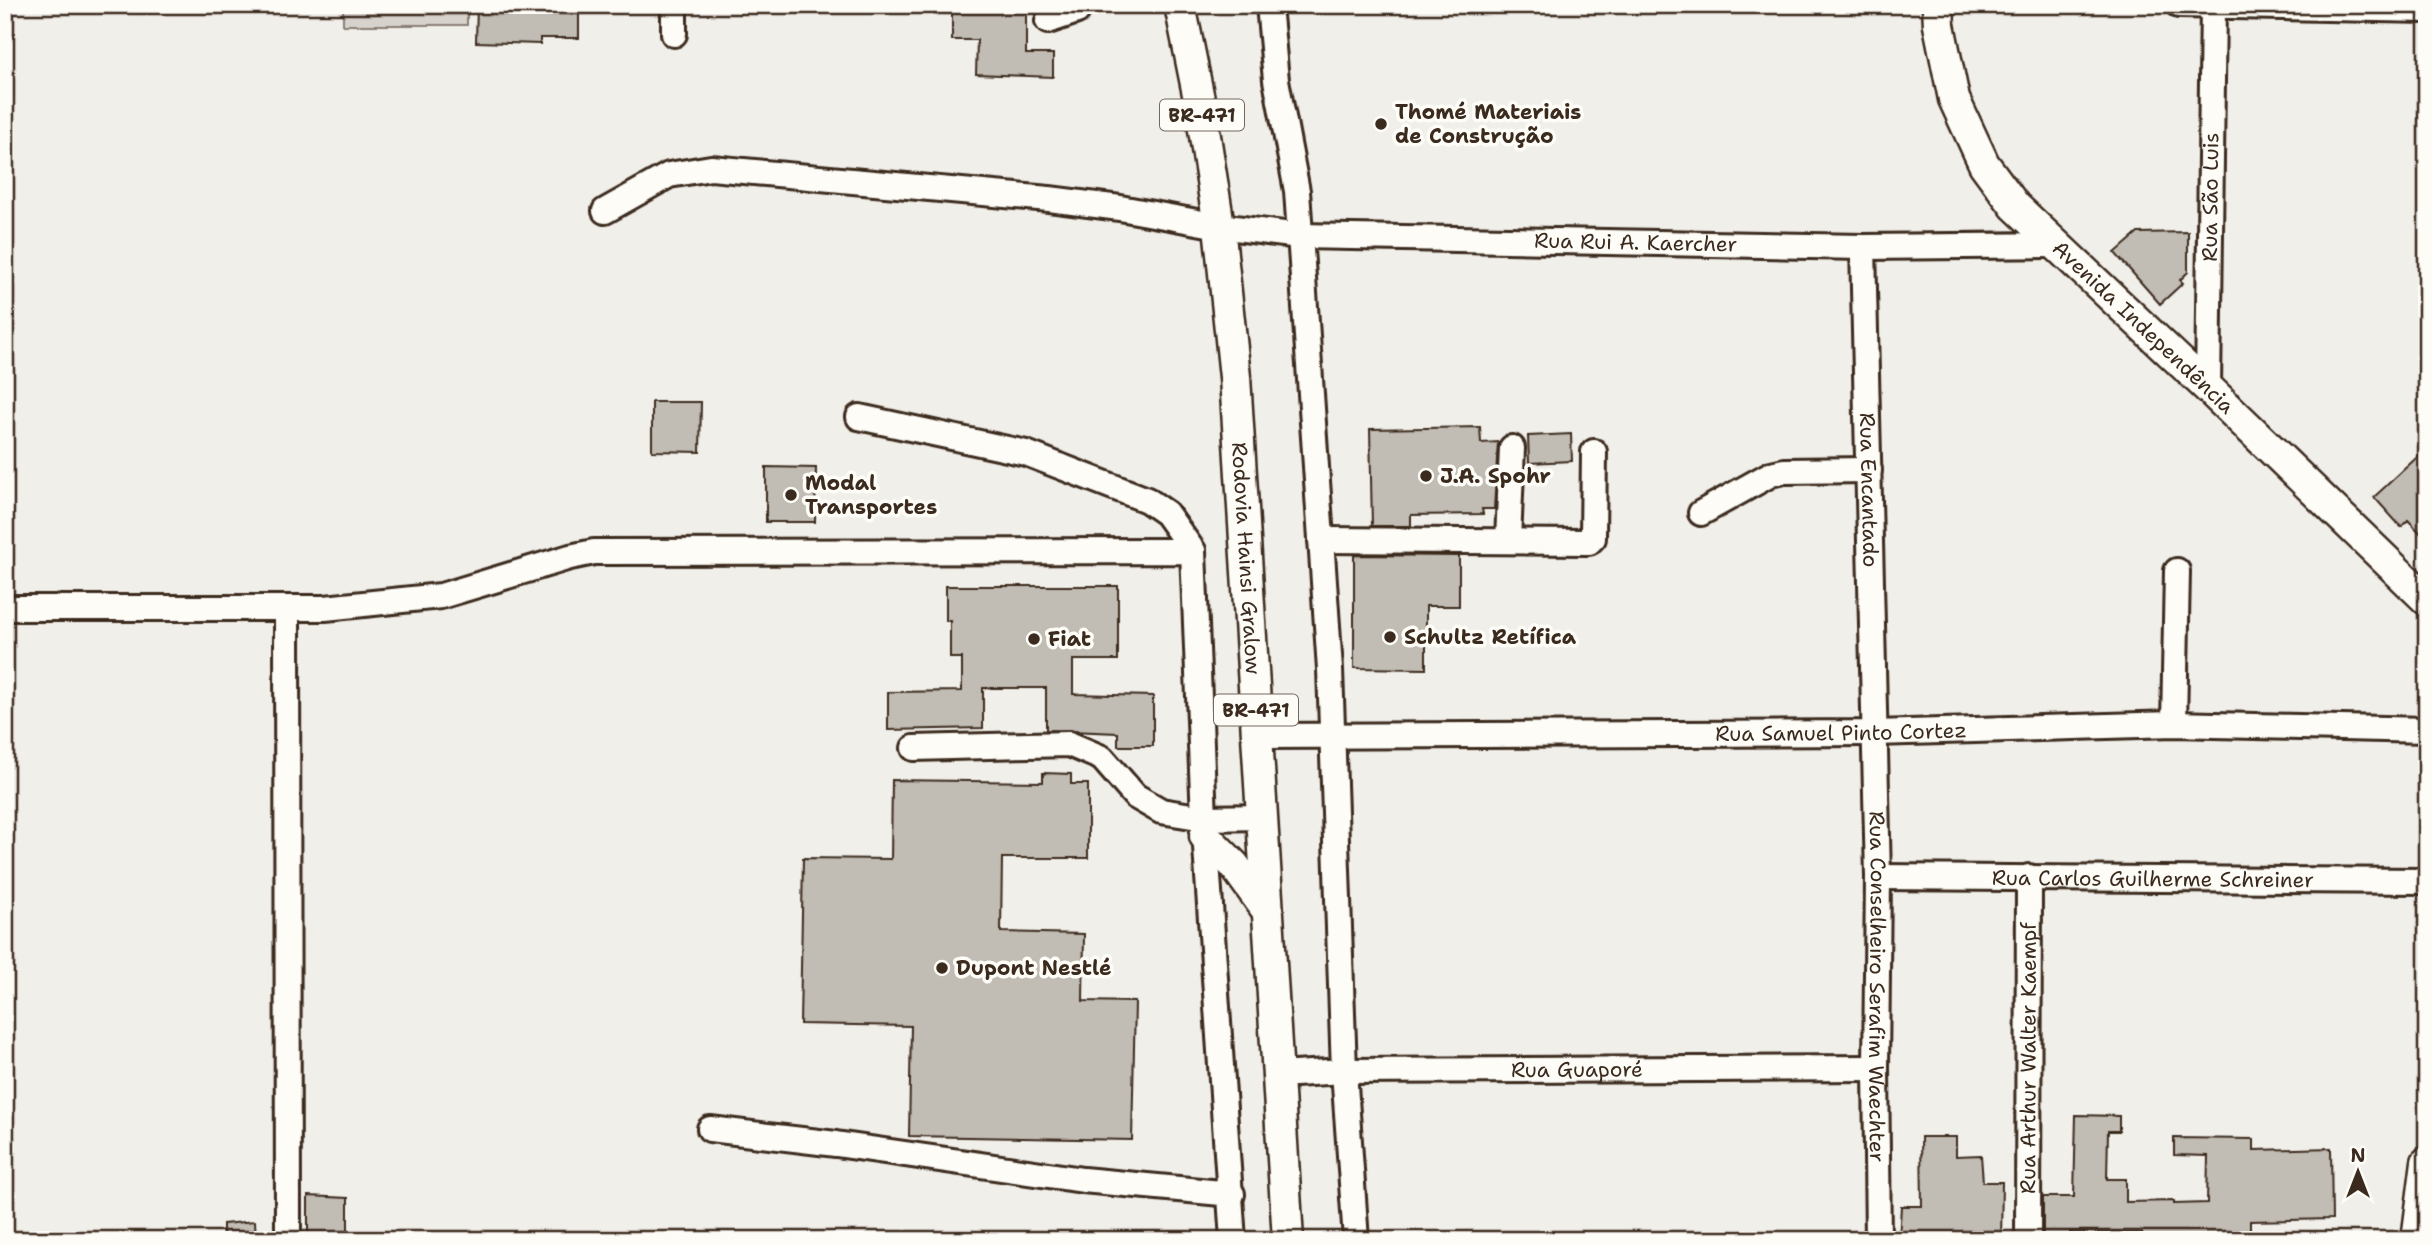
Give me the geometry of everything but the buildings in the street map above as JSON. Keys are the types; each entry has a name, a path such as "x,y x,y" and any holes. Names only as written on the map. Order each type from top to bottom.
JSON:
{"main road":[{"name":"Rodovia Hainsi Gralow","path":"1180,5 1200,104 1219,226 1237,402 1288,1240"},
{"name":"Avenida Independência","path":"1938,5 1939,25 1954,99 1984,164 2015,206 2427,600"},
{"path":"1205,827 1266,909"},
{"path":"2417,1240 2427,1162"}],"street":[{"path":"674,5 674,34"},
{"path":"1048,21 1077,11 1081,5"},
{"path":"1269,5 1276,80 1297,191 1330,668 1344,1071 1356,1240"},
{"path":"2179,5 2427,10"},
{"name":"Rua São Luis","path":"2208,388 2213,5"},
{"name":"Rua Rui A. Kaercher","path":"605,211 669,175 711,168 1120,208 1219,226 1300,236 1863,247 2054,245"},
{"name":"Rua Encantado","path":"1863,247 1875,733"},
{"path":"859,417 1026,453 1147,500 1166,513 1193,551 1205,827 1232,1194 1233,1240"},
{"path":"1508,541 1512,448"},
{"path":"1321,540 1590,542 1594,538 1594,452"},
{"path":"1701,513 1771,474 1784,471 1869,470"},
{"path":"5,608 326,608 441,596 594,552 1193,551"},
{"path":"2174,724 2177,571"},
{"path":"287,608 288,1228"},
{"name":"Rua Samuel Pinto Cortez","path":"1257,736 1875,733 2174,724 2427,730"},
{"name":"Rua Conselheiro Serafim Waechter","path":"1875,733 1878,877 1878,1240"},
{"path":"914,748 1069,744 1102,758 1135,796 1161,811 1205,827 1262,817"},
{"name":"Rua Carlos Guilherme Schreiner","path":"1878,877 2427,881"},
{"name":"Rua Arthur Walter Kaempf","path":"2028,1240 2029,877"},
{"name":"Rua Guaporé","path":"1278,1075 1344,1071 1876,1068"},
{"path":"710,1129 836,1144 1083,1180 1232,1194"}],"shaded area":[{"path":"343,5 467,5 467,25 343,25"}],"place":[{"name":"Thomé Materiais de Construção","path":"1381,124"},
{"name":"J.A. Spohr","path":"1426,476"},
{"name":"Modal Transportes","path":"791,495"},
{"name":"Schultz Retífica","path":"1390,637"},
{"name":"Fiat","path":"1034,639"},
{"name":"Dupont Nestlé","path":"942,968"}]}
